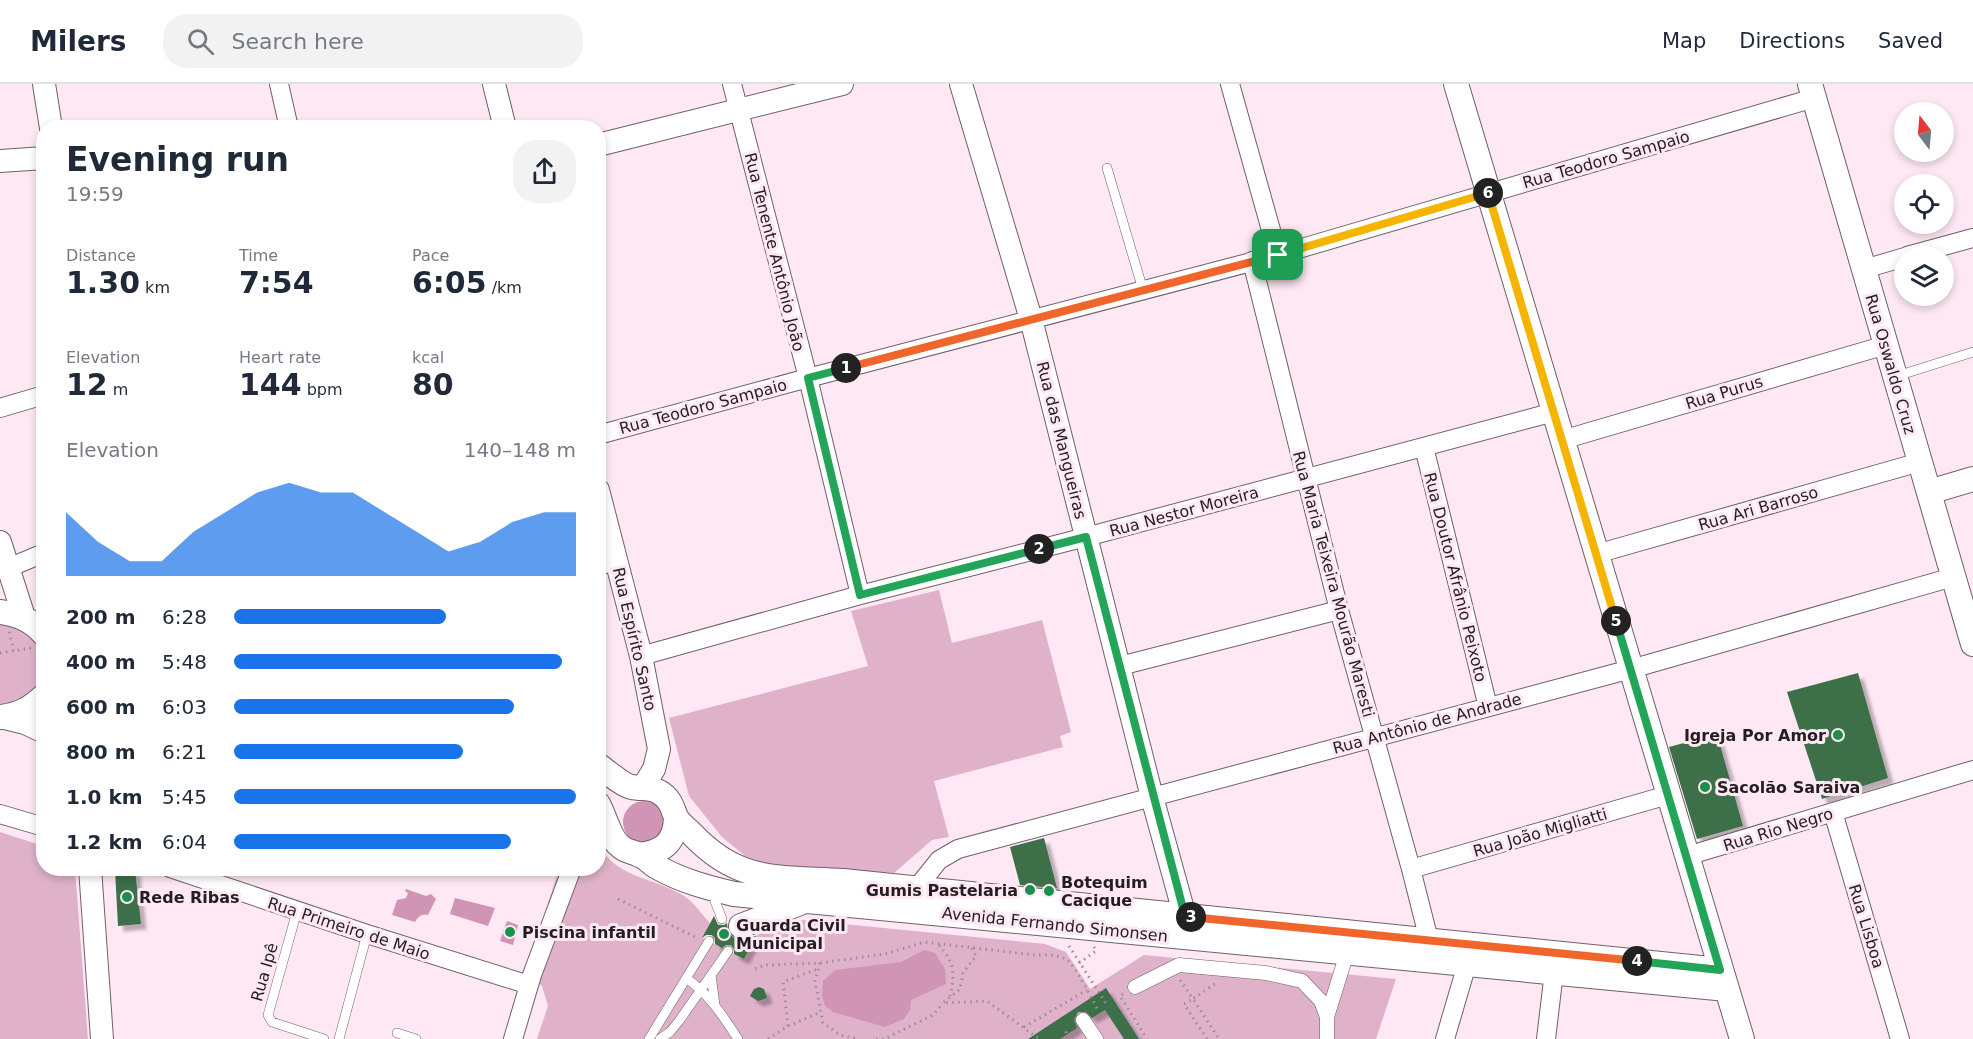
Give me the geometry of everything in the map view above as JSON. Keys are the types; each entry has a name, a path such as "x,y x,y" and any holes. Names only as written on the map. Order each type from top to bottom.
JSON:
{"main road":[{"path":"1456,84 1742,1039"},
{"name":"Rua Oswaldo Cruz","path":"1812,91 1973,644"},
{"path":"1929,492 1973,479"},
{"path":"0,717 16,715 36,703"},
{"name":"Avenida Fernando Simonsen","path":"606,769 638,787 658,791 670,801 676,818 719,859 746,872 764,876 843,881 915,890 1188,927 1347,953 1554,972 1723,980"},
{"path":"606,811 610,812 615,801 638,787"},
{"path":"639,855 654,853 668,844 676,830 676,818"},
{"name":"Avenida Fernando Simonsen","path":"606,822 618,845 628,852 639,855 675,876 713,889 749,897 1188,927 1429,940 1723,980"},
{"path":"734,924 804,901"}],"street":[{"path":"44,84 50,120"},
{"path":"279,84 287,120"},
{"path":"494,84 503,120"},
{"name":"Rua Tenente Antônio João","path":"732,84 808,378 860,595"},
{"path":"606,143 842,84"},
{"name":"Rua das Mangueiras","path":"961,84 1031,320 1152,797 1188,927"},
{"path":"1230,84 1278,255"},
{"name":"Rua Teodoro Sampaio","path":"606,433 1278,255 1488,193 1812,91"},
{"path":"0,161 36,159"},
{"path":"1945,246 1973,238"},
{"path":"1864,269 1894,260"},
{"name":"Rua Maria Teixeira Mourão Maresti","path":"1252,261 1339,610 1429,940"},
{"name":"Rua Purus","path":"1562,440 1886,345"},
{"path":"0,408 36,397"},
{"name":"Rua Nestor Moreira","path":"641,656 860,595 1554,412"},
{"name":"Rua Doutor Afrânio Peixoto","path":"1424,447 1488,707"},
{"name":"Rua Ari Barroso","path":"1596,554 1920,462"},
{"path":"0,542 27,626"},
{"path":"8,568 36,556"},
{"name":"Rua Espírito Santo","path":"608,564 641,656 659,748 654,769 638,787"},
{"name":"Rua Antônio de Andrade","path":"915,890 939,860 958,849 1631,669 1953,577"},
{"path":"1120,666 1339,610"},
{"path":"0,717 36,728"},
{"name":"Rua Rio Negro","path":"1687,856 1973,770"},
{"name":"Rua João Migliatti","path":"1411,869 1668,795"},
{"name":"Rua Lisboa","path":"1833,813 1900,1039"},
{"path":"0,814 36,825"},
{"path":"91,876 102,1039"},
{"name":"Rua Primeiro de Maio","path":"194,876 529,985"},
{"path":"513,1039 529,985 569,876"},
{"path":"1327,1039 1327,1017 1347,953"},
{"path":"1445,1039 1467,964"},
{"path":"1135,987 1179,965 1266,973 1302,981 1321,1001 1327,1017"},
{"path":"1546,1039 1554,972"},
{"path":"1083,1020 1096,1039"}],"lane":[{"path":"1107,168 1143,290"},
{"path":"1895,377 1973,352"},
{"path":"713,889 715,901 734,924"},
{"name":"Rua Ipê","path":"297,911 268,1015 272,1022 324,1039"},
{"path":"339,1039 367,934"},
{"path":"649,1039 686,978 705,941"},
{"path":"660,1039 679,1021 728,951"},
{"path":"711,975 715,1005"},
{"path":"686,978 701,988 738,1039"},
{"path":"397,1033 416,1039"}],"path":[{"path":"14,650 27,626"},
{"path":"0,653 14,650 27,626"},
{"path":"620,904 618,899 705,941"},
{"path":"681,935 687,933"},
{"path":"755,969 766,965 820,963 885,954 925,942 1060,957 1069,962 1098,1010"},
{"path":"937,943 952,964 954,976 949,998"},
{"path":"1092,944 1096,951 1079,963 1107,1005"},
{"path":"876,1039 884,1039 933,1016 943,1003 960,989 963,973 976,956 972,948"},
{"path":"820,963 815,981 824,1023 840,1035 859,1039"},
{"path":"788,1026 783,982 819,969"},
{"path":"1173,969 1219,1039"},
{"path":"1207,1039 1184,1004 1234,970"},
{"path":"1024,1027 1087,990"},
{"path":"1120,996 1148,1039"},
{"path":"943,1003 987,1001 1039,1039"},
{"path":"768,1039 788,1026 820,1012"},
{"path":"1066,1030 1066,1039"}],"shaded area":[{"path":"939,590 952,643 1042,620 1071,732 1060,736 1063,747 934,781 949,837 932,840 894,873 769,865 745,856 722,837 689,796 669,718 868,666 851,611"},
{"path":"0,624 20,629 36,642 36,693 20,703 0,709"},
{"path":"644,801 652,802 659,807 664,814 664,830 659,837 652,842 644,843 636,842 629,837 624,830 623,822 624,814 629,807 636,802"},
{"path":"0,832 36,844 36,876 76,876 88,1039 0,1039"},
{"path":"606,855 626,871 688,899 710,923 703,938 744,959 756,936 767,929 803,920 1045,944 1066,952 1090,989 1144,955 1396,979 1376,1039 537,1039 548,1006 542,986 526,971 557,876 606,876"},
{"path":"406,889 426,896 431,894 436,899 428,915 420,916 415,922 392,915 397,900 406,898 408,893"},
{"path":"455,898 495,908 488,926 450,914"},
{"name":"Piscina infantil","path":"507,921 518,925 513,945 500,941"},
{"path":"924,950 935,953 945,969 946,984 911,1000 910,1010 904,1019 885,1027 833,1012 825,1006 822,995 823,981 835,970 901,962"}],"building":[{"name":"Igreja Por Amor","path":"1858,673 1888,778 1822,799 1787,692"},
{"name":"Sacolão Saraiva","path":"1717,734 1743,826 1697,839 1669,747"},
{"path":"1044,838 1057,888 1020,885 1010,847"},
{"name":"Rede Ribas","path":"115,876 136,876 141,924 118,926"},
{"path":"714,916 718,925 727,923 728,932 739,940 756,936 744,959 734,954 731,945 722,948 715,944 715,938 712,935 702,938"},
{"path":"759,987 764,989 767,998 758,1001 750,996 754,989"},
{"path":"1106,988 1139,1039 1124,1039 1105,1010 1092,1018 1086,1012 1078,1012 1074,1020 1077,1028 1060,1039 1028,1039"}],"place":[{"name":"Igreja Por Amor","path":"1838,735"},
{"name":"Sacolão Saraiva","path":"1705,787"},
{"name":"Gumis Pastelaria","path":"1030,890"},
{"name":"Botequim Cacique","path":"1049,891"},
{"name":"Rede Ribas","path":"127,897"},
{"name":"Piscina infantil","path":"510,932"},
{"name":"Guarda Civil Municipal","path":"724,934"}],"route":[{"path":"1488,193 1720,970 1185,916 1152,797 1086,537 860,595 808,378 1278,255 1488,193"}]}
